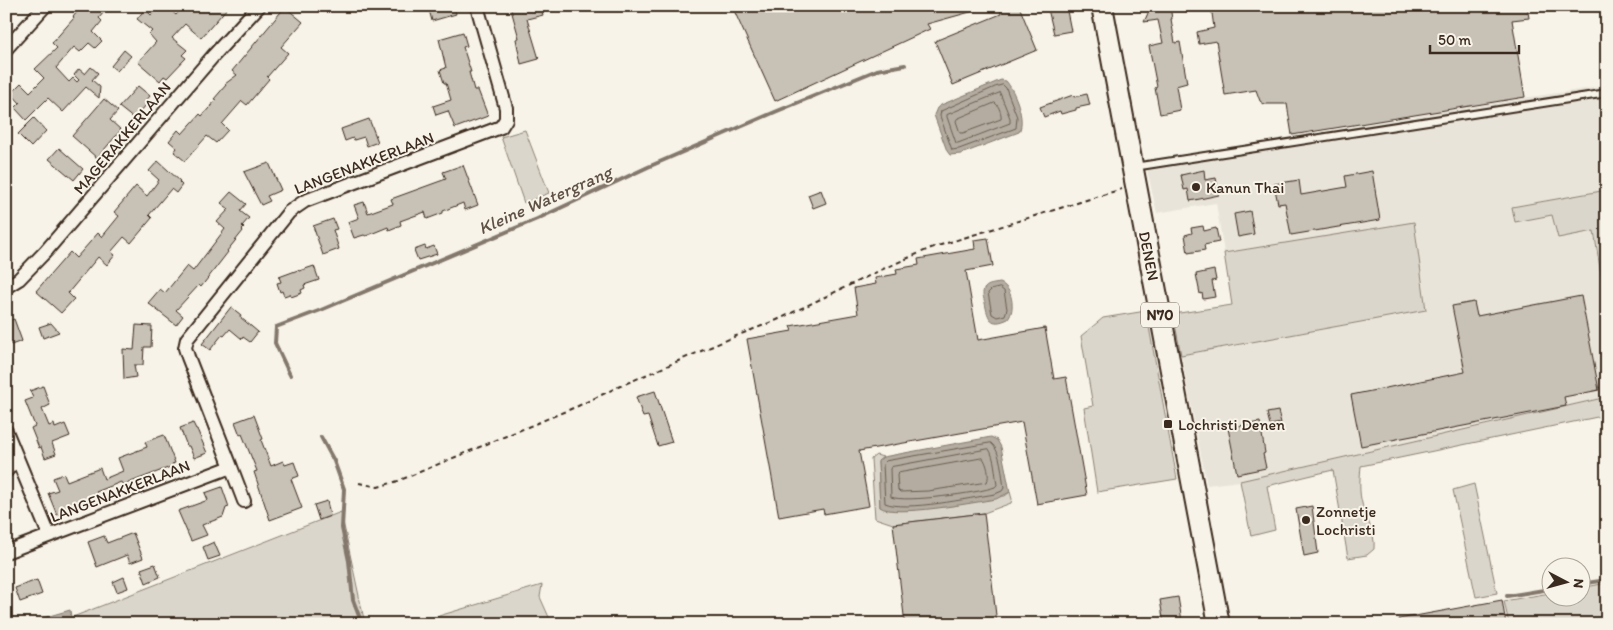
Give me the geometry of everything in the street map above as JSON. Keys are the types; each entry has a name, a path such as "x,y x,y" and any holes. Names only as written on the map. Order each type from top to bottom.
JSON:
{"main road":[{"name":"DENEN","path":"1102,6 1219,624"}],"street":[{"path":"6,49 45,6"},
{"name":"MAGERAKKERLAAN","path":"6,287 19,279 46,251 214,54 258,6"},
{"name":"LANGENAKKERLAAN","path":"244,501 188,357 187,339 278,225 295,207 305,201 501,128 506,119 506,108 478,6"},
{"path":"6,431 49,535"},
{"path":"6,471 17,459"},
{"name":"LANGENAKKERLAAN","path":"6,552 231,467"}],"lane":[{"path":"1134,176 1607,93"}],"path":[{"path":"359,483 378,487 398,481 777,320 931,248 1134,176"}],"shaded area":[{"path":"1607,86 1607,190 1512,207 1515,222 1552,215 1594,231 1607,311 1607,397 1240,481 1207,485 1181,355 1426,310 1414,223 1224,253 1216,203 1157,213 1145,161 1523,98"},
{"path":"525,130 549,193 524,203 501,137"},
{"path":"1607,190 1607,311 1594,231 1558,238 1552,215 1515,222 1512,207"},
{"path":"1414,222 1426,310 1181,355 1173,314 1232,305 1224,253"},
{"path":"1146,311 1177,479 1097,492 1084,408 1093,406 1081,336 1103,318"},
{"path":"1607,397 1607,415 1361,466 1361,499 1372,530 1374,543 1374,549 1367,555 1348,558 1333,470 1267,486 1275,530 1251,536 1240,481"},
{"path":"876,455 883,457 878,462 880,507 1005,496 1010,492 1011,503 984,513 893,524 875,518 871,459"},
{"path":"1474,484 1497,593 1476,597 1453,490"},
{"path":"341,512 365,624 55,624"},
{"path":"1607,583 1607,624 1509,624 1504,601 1540,595 1540,608 1590,608 1590,586"},
{"path":"542,585 540,597 552,624 412,624"}],"water":[{"path":"1001,80 1006,81 1016,98 1021,120 1019,132 961,154 950,155 934,115 937,108"},
{"path":"1000,283 1004,285 1010,294 1012,310 1008,319 994,322 989,317 983,293 986,287"},
{"path":"991,437 997,440 1001,447 1010,492 996,499 936,508 901,511 880,507 878,461 883,457"},
{"path":"70,610 72,624 32,624 46,617"}],"building":[{"path":"82,6 109,6 99,18 102,21 93,32 102,41 95,48 89,43 80,52 74,47 56,68 69,82 73,78 77,82 79,80 74,75 79,69 85,74 91,67 98,73 92,80 100,87 99,98 86,87 63,112 48,98 26,120 15,108 20,103 11,93 21,83 30,92 44,78 35,69 57,48 52,43"},
{"path":"159,6 166,6 176,15 184,6 229,6 201,38 185,24 172,38 187,50 182,55 186,58 167,78 164,76 160,81 138,62 156,42 149,34 152,31 137,19 145,9 151,15"},
{"path":"428,6 454,6 456,14 432,21"},
{"path":"510,6 540,6 543,15 527,19 539,59 521,64 516,39 519,38"},
{"path":"732,6 981,6 981,9 927,24 930,29 775,101"},
{"path":"999,6 1019,6 1037,50 953,85 935,41 1001,14"},
{"path":"1066,6 1071,31 1054,34 1048,9"},
{"path":"1148,6 1170,6 1175,43 1180,42 1187,83 1176,86 1180,110 1160,114 1149,46 1163,43 1158,20 1144,22 1149,11"},
{"path":"1211,6 1527,6 1529,18 1512,20 1525,97 1292,135 1287,104 1264,104 1260,101 1256,90 1225,95 1216,41 1199,44 1197,32 1214,28"},
{"path":"285,7 303,22 281,47 288,53 267,77 269,79 247,105 242,101 222,124 228,130 216,143 207,136 185,161 174,152 177,148 169,141 178,130 182,134 216,100 214,99 225,84 237,75 232,71"},
{"path":"463,32 467,46 463,47 471,72 469,72 474,90 478,90 488,116 455,128 448,111 436,115 433,106 451,100 440,70 446,68 439,39"},
{"path":"124,50 131,56 117,71 111,66"},
{"path":"138,86 150,96 145,102 147,104 134,119 119,107"},
{"path":"1087,94 1090,105 1076,108 1076,110 1061,114 1060,111 1044,117 1040,107 1073,95 1074,97"},
{"path":"104,99 118,111 110,120 121,130 97,158 72,136"},
{"path":"34,118 46,131 31,147 18,134"},
{"path":"369,119 378,142 367,146 364,137 345,141 341,129"},
{"path":"59,148 83,169 74,180 49,159"},
{"path":"158,161 182,185 176,193 171,189 149,215 152,218 131,243 124,237 111,252 115,255 107,265 98,257 68,293 74,299 61,313 36,291 70,252 76,258 98,233 102,237 119,216 114,212 136,186 147,196 159,180 149,171"},
{"path":"269,163 281,190 267,196 270,201 261,205 244,172"},
{"path":"463,165 478,205 465,210 463,203 427,219 425,212 400,221 401,225 389,230 388,227 366,236 354,238 348,222 359,218 354,205 364,202 368,213 393,204 391,199 446,179 443,172"},
{"path":"1204,170 1205,180 1216,178 1219,195 1190,201 1188,189 1184,190 1181,175"},
{"path":"1372,171 1380,220 1291,235 1285,203 1278,204 1274,184 1299,180 1301,195 1347,187 1345,176"},
{"path":"821,190 826,203 813,208 808,195"},
{"path":"231,192 246,204 240,211 249,218 242,226 244,228 243,231 201,287 199,285 176,310 183,316 176,325 148,303 160,289 165,293 187,266 193,271 225,229 217,222 229,209 221,203"},
{"path":"1250,211 1254,234 1238,237 1234,214"},
{"path":"333,219 337,229 333,230 339,249 323,255 313,226"},
{"path":"1203,226 1204,231 1216,228 1219,242 1204,245 1205,250 1188,253 1185,235 1192,233 1191,228"},
{"path":"988,238 993,266 966,271 978,340 1045,328 1054,379 1066,377 1087,495 1037,504 1022,422 859,451 869,506 824,514 823,509 779,517 747,339 792,331 790,326 858,314 854,288 876,284 875,278 897,274 896,269 919,265 918,259 975,249 974,240"},
{"path":"425,246 426,249 434,246 437,254 418,260 414,250"},
{"path":"314,266 319,280 304,285 305,288 301,290 302,293 291,297 290,294 284,296 282,291 280,292 277,283 281,282 279,277"},
{"path":"1214,270 1216,280 1212,281 1215,297 1203,299 1202,293 1200,294 1196,274"},
{"path":"1581,296 1599,390 1564,397 1566,406 1361,446 1351,395 1465,372 1452,306 1474,302 1477,316"},
{"path":"231,307 258,332 250,342 243,337 242,339 230,329 224,336 222,335 210,350 202,344"},
{"path":"14,319 22,341 11,345 6,334 6,322"},
{"path":"51,323 59,332 43,338 39,327"},
{"path":"136,325 152,326 151,347 144,347 143,365 134,365 136,377 124,379 123,349 134,350"},
{"path":"43,386 50,405 42,409 49,426 54,424 55,428 65,424 70,436 52,443 56,454 45,458 31,428 35,426 25,401 33,398 30,391"},
{"path":"655,391 672,442 658,446 648,416 643,417 636,397"},
{"path":"1278,411 1281,423 1270,425 1267,413"},
{"path":"254,415 271,466 283,461 285,465 294,462 299,476 291,479 302,508 270,520 254,472 257,471 235,422"},
{"path":"1260,422 1266,468 1237,474 1228,428"},
{"path":"193,423 207,453 194,458 180,428"},
{"path":"164,435 175,463 172,464 173,466 123,485 121,482 96,492 98,497 57,515 48,493 58,490 53,478 64,474 67,481 100,468 104,479 123,471 118,458 147,447 145,442"},
{"path":"222,487 229,507 226,508 223,517 202,525 207,535 191,541 178,511 208,500 205,493"},
{"path":"327,501 330,516 319,520 314,505"},
{"name":"Zonnetje Lochristi","path":"1312,506 1318,553 1304,556 1296,509"},
{"path":"984,513 997,624 905,624 893,524"},
{"path":"133,533 143,558 130,563 127,555 97,567 88,542 104,536 107,543"},
{"path":"214,542 220,556 208,560 203,547"},
{"path":"155,564 160,577 146,583 141,569"},
{"path":"124,577 128,588 117,592 113,582"},
{"path":"37,580 42,594 20,602 15,588"},
{"path":"1178,597 1182,621 1174,622 1174,624 1164,624 1160,600"},
{"path":"1502,600 1506,624 1400,624 1399,619"}],"waterway":[{"name":"Kleine Watergrang","path":"290,375 275,343 276,327 537,219 648,167 775,112 877,70 905,65"},
{"name":"Kleine Watergrang","path":"321,437 334,461 344,489 342,528 349,561 353,600 362,624"},
{"path":"1590,583 1607,580"},
{"path":"1507,596 1540,591"}],"place":[{"name":"Kanun Thai","path":"1196,187"},
{"name":"Lochristi Denen","path":"1168,424"},
{"name":"Zonnetje Lochristi","path":"1306,520"}]}
